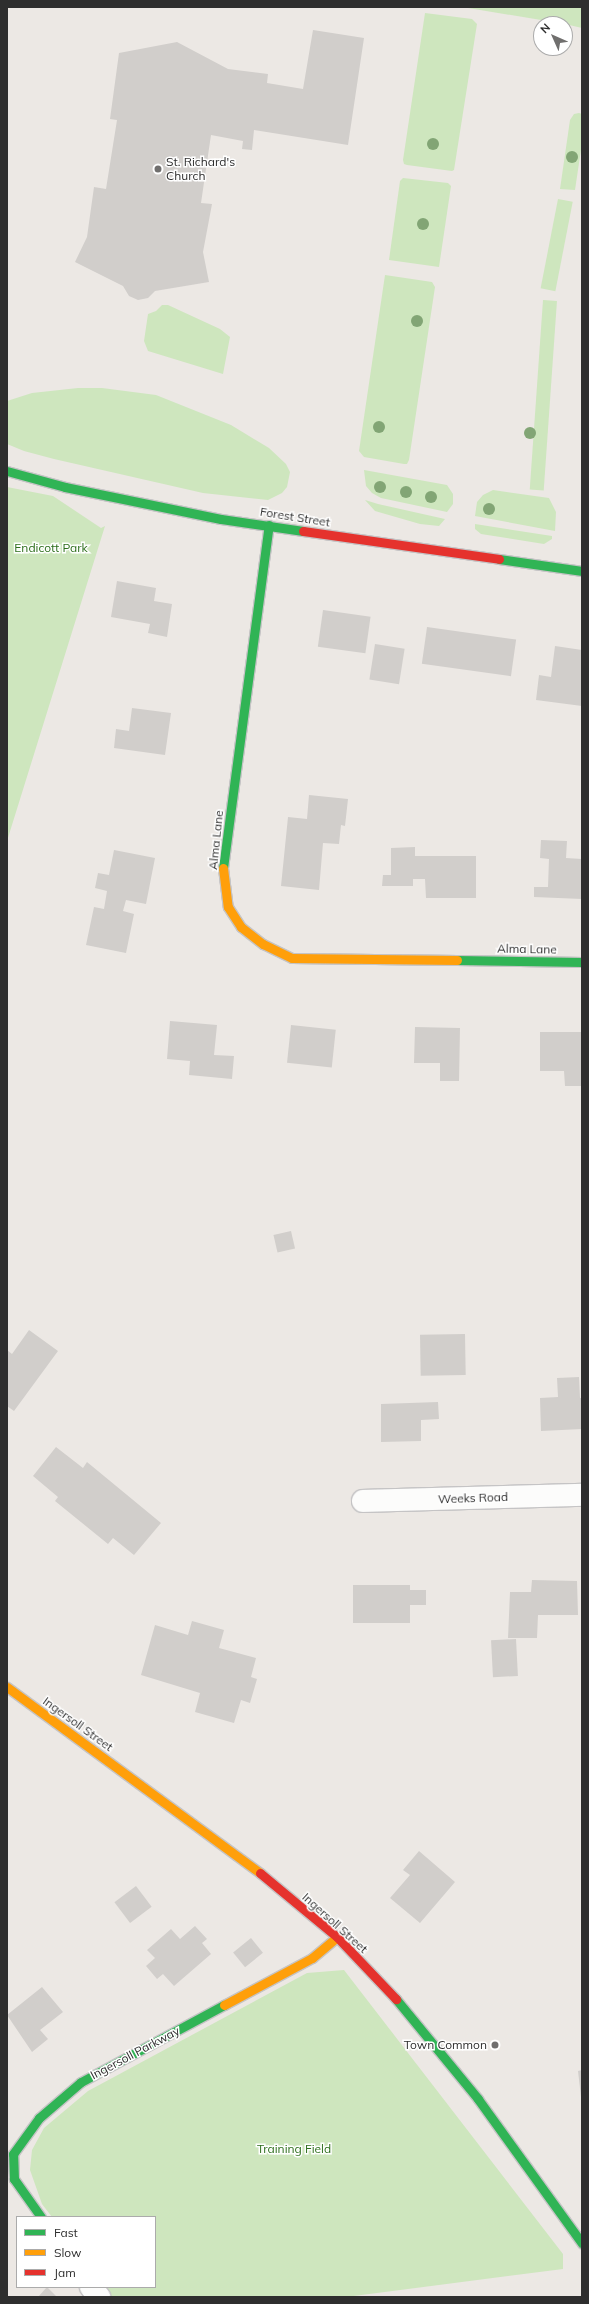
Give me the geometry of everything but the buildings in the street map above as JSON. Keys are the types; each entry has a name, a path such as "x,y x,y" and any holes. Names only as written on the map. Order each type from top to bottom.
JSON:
{"street":[{"name":"Forest Street","path":"7,471 65,487 221,519 582,571"},
{"name":"Alma Lane","path":"269,525 223,871 228,906 241,927 263,944 292,958 582,962"},
{"name":"Weeks Road","path":"363,1501 582,1495"},
{"name":"Ingersoll Street","path":"7,1687 260,1873 336,1937 403,2006 473,2093 582,2243"},
{"name":"Ingersoll Parkway","path":"41,2216 14,2179 13,2154 39,2118 81,2082 312,1958 336,1937"},
{"path":"92,2288 99,2297"}],"green space":[{"path":"462,7 582,7 582,28 573,26 573,16 533,16 533,19"},
{"path":"425,13 472,19 477,24 454,170 452,171 407,165 404,164 403,160"},
{"path":"574,114 582,114 582,143 575,190 560,189 570,120"},
{"path":"403,178 448,183 451,186 439,267 389,260 400,181"},
{"path":"558,199 573,202 555,291 541,288"},
{"path":"385,275 432,282 435,287 409,460 407,464 364,457 359,451"},
{"path":"543,300 557,301 544,491 530,490"},
{"path":"162,305 168,305 220,329 230,337 223,374 148,351 144,341 148,314 156,311"},
{"path":"78,388 102,388 156,395 231,425 269,448 286,464 290,472 287,487 282,493 268,500 203,493 54,459 24,451 7,444 7,401 32,393"},
{"path":"364,470 447,485 453,494 453,504 447,512 381,498 372,493 366,486"},
{"name":"Endicott Park","path":"7,487 53,496 101,528 105,526 7,841"},
{"path":"493,490 549,498 556,512 555,531 475,516 477,502 483,495"},
{"path":"365,500 445,519 439,526 420,524 375,511"},
{"path":"475,524 552,536 552,539 544,544 481,534 475,529"},
{"name":"Training Field","path":"344,1970 563,2254 563,2269 346,2297 108,2297 102,2288 156,2288 156,2216 51,2216 42,2204 30,2170 32,2150 44,2128 88,2091 307,1973"}],"traffic: fast":[{"path":"7,471 65,487 221,519 303,531"},
{"path":"223,868 269,525"},
{"path":"499,559 582,571"},
{"path":"457,960 582,962"},
{"path":"396,1999 478,2099 582,2243"},
{"path":"40,2216 14,2179 13,2154 39,2118 81,2082 224,2005"}],"traffic: slow":[{"path":"223,868 228,907 241,927 263,944 292,958 457,960"},
{"path":"7,1687 260,1873"},
{"path":"224,2005 312,1958 337,1937"}],"traffic: jam":[{"path":"303,531 499,559"},
{"path":"260,1873 337,1937 396,1999"}],"place":[{"name":"St. Richard's Church","path":"158,169"},
{"name":"Town Common","path":"495,2045"}]}
